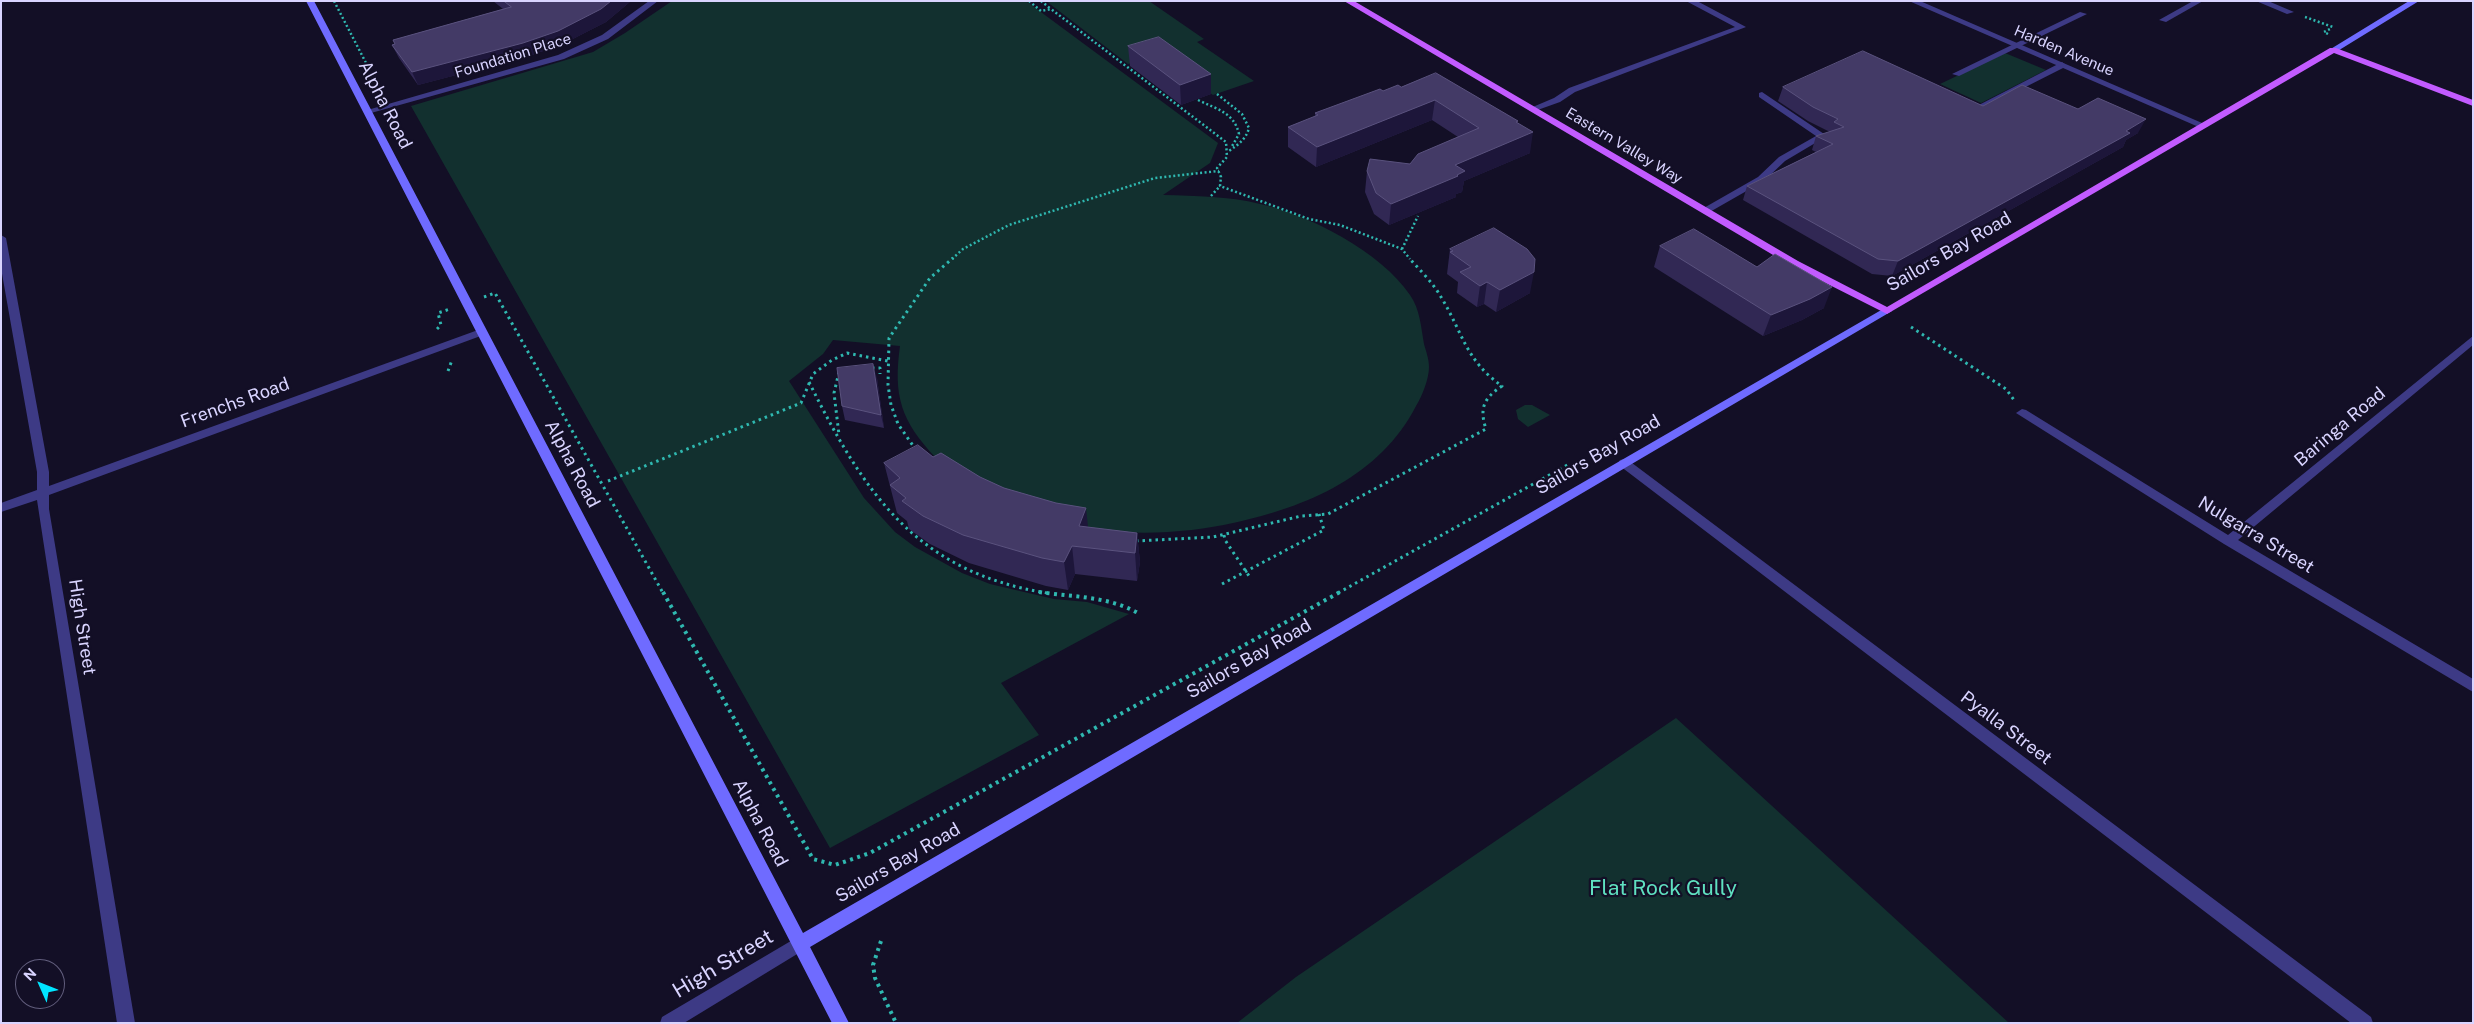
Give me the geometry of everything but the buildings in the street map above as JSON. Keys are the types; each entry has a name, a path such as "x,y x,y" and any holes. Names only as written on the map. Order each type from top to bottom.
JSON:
{"main road":[{"name":"Alpha Road","path":"310,1 802,944 841,1023"},
{"name":"Eastern Valley Way","path":"1348,1 1794,263 1887,311"},
{"name":"Sailors Bay Road","path":"802,944 2416,1"},
{"path":"2333,50 2473,103"}],"street":[{"name":"Foundation Place","path":"368,111 570,54 605,37 654,1"},
{"path":"1532,109 1557,100 1572,90 1711,40 1742,26 1690,1"},
{"name":"Harden Avenue","path":"1913,1 2204,126"},
{"path":"2163,20 2199,1"},
{"path":"2260,1 2290,12"},
{"path":"1956,74 2083,14"},
{"path":"1978,107 2062,65"},
{"path":"1705,211 1761,179 1782,158 1822,136 1762,95"},
{"name":"High Street","path":"1,238 43,472 43,509 126,1023"},
{"name":"Frenchs Road","path":"1,508 482,332"},
{"name":"Baringa Road","path":"2229,541 2473,339"},
{"name":"Nulgarra Street","path":"2022,413 2229,541 2473,686"},
{"name":"Pyalla Street","path":"1624,463 2365,1023"},
{"name":"High Street","path":"668,1023 802,944"}],"path":[{"path":"334,1 382,94"},
{"path":"1029,1 1041,10 1051,9"},
{"path":"1041,1 1226,142 1230,151"},
{"path":"2290,12 2333,27 2324,32 2329,34"},
{"path":"1126,66 1135,63"},
{"path":"1217,94 1241,112 1249,127 1248,135 1244,142 1230,151"},
{"path":"1198,100 1224,110 1236,121 1239,134 1227,160 1217,168 1222,176 1220,186 1211,196"},
{"path":"922,457 898,424 891,405 888,385 888,360 889,338 930,278 963,249 1009,225 1155,178 1219,171"},
{"path":"1129,541 1172,541 1224,535 1307,514 1328,514 1486,429 1481,416 1482,405 1490,394 1502,386 1486,375 1472,359 1441,296 1402,249 1340,225 1309,219 1220,186"},
{"path":"1402,249 1406,235 1417,223 1418,216"},
{"name":"Sailors Bay Road","path":"495,293 813,860 835,865 878,848 1569,464"},
{"path":"438,313 440,328"},
{"path":"1910,327 2006,389 2022,413"},
{"path":"608,481 801,403 813,374 832,360 847,353 888,360"},
{"path":"866,369 880,368 880,374"},
{"path":"839,436 834,393 839,371 846,371"},
{"path":"809,382 867,481 900,523 928,548 966,568 1028,589 1060,596 1118,603 1138,613"},
{"path":"1222,584 1324,530 1319,514"},
{"path":"1224,535 1225,540 1249,576"},
{"path":"880,941 873,965 875,978 896,1023"}],"green space":[{"path":"672,1 1026,1 1218,143 1210,163 1163,195 1224,198 1248,201 1280,209 1322,226 1363,250 1397,279 1413,300 1418,312 1429,361 1428,377 1423,392 1401,430 1383,452 1362,470 1339,485 1288,508 1233,523 1176,531 1133,532 1093,528 1059,518 936,458 915,432 902,407 898,379 900,346 833,340 823,354 789,381 864,498 895,532 915,547 962,573 990,584 1054,599 1087,602 1129,614 1001,683 1039,735 830,848 411,106 593,52"},
{"path":"1046,1 1149,1 1204,39 1197,42 1254,81 1213,95 1156,55 1128,64"},
{"path":"2005,53 2046,70 1981,103 1940,84"},
{"path":"1525,405 1532,405 1550,415 1528,427 1518,419 1516,410"},
{"name":"Flat Rock Gully","path":"1676,718 2009,1023 1237,1023 1296,977"}]}
